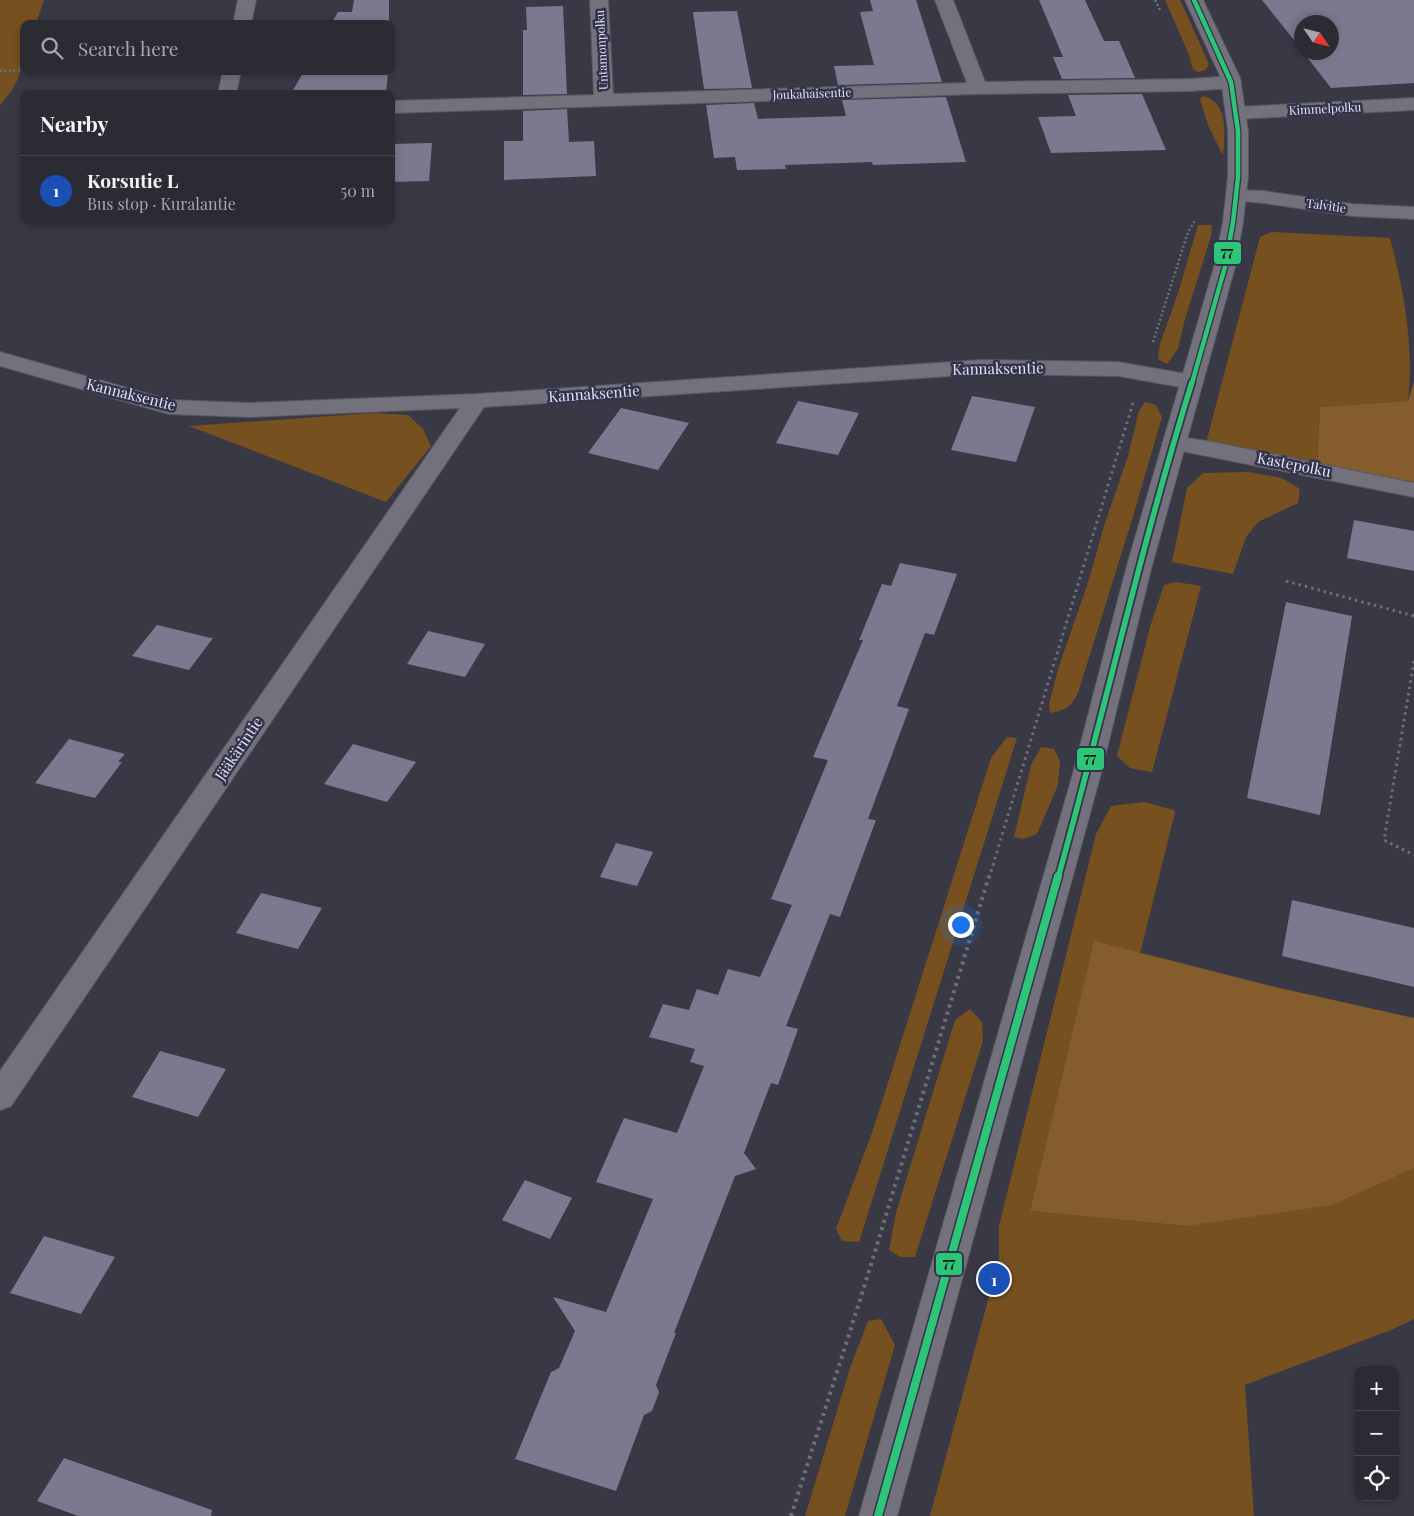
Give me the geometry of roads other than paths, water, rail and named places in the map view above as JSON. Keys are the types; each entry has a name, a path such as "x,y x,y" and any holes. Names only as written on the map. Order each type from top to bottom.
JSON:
{"street":[{"path":"243,20 247,0"},
{"name":"Untamonpolku","path":"600,0 604,101"},
{"path":"944,0 978,88"},
{"path":"878,1516 1086,778 1097,728 1174,443 1224,275 1238,196 1239,156 1236,113 1232,82 1194,0"},
{"path":"228,90 231,75"},
{"name":"Joukahaisentie","path":"395,107 978,88 1190,85 1232,82"},
{"name":"Kimmelpolku","path":"1236,113 1414,104"},
{"name":"Talvitie","path":"1238,196 1264,197 1352,210 1414,212"},
{"name":"Kannaksentie","path":"0,359 169,407 250,410 477,401 981,367 1118,370 1192,382"},
{"name":"Jääkärintie","path":"0,1097 477,401"},
{"name":"Kastepolku","path":"1174,443 1414,490"}],"place":[{"name":"Korsutie L","path":"994,1279"}]}
